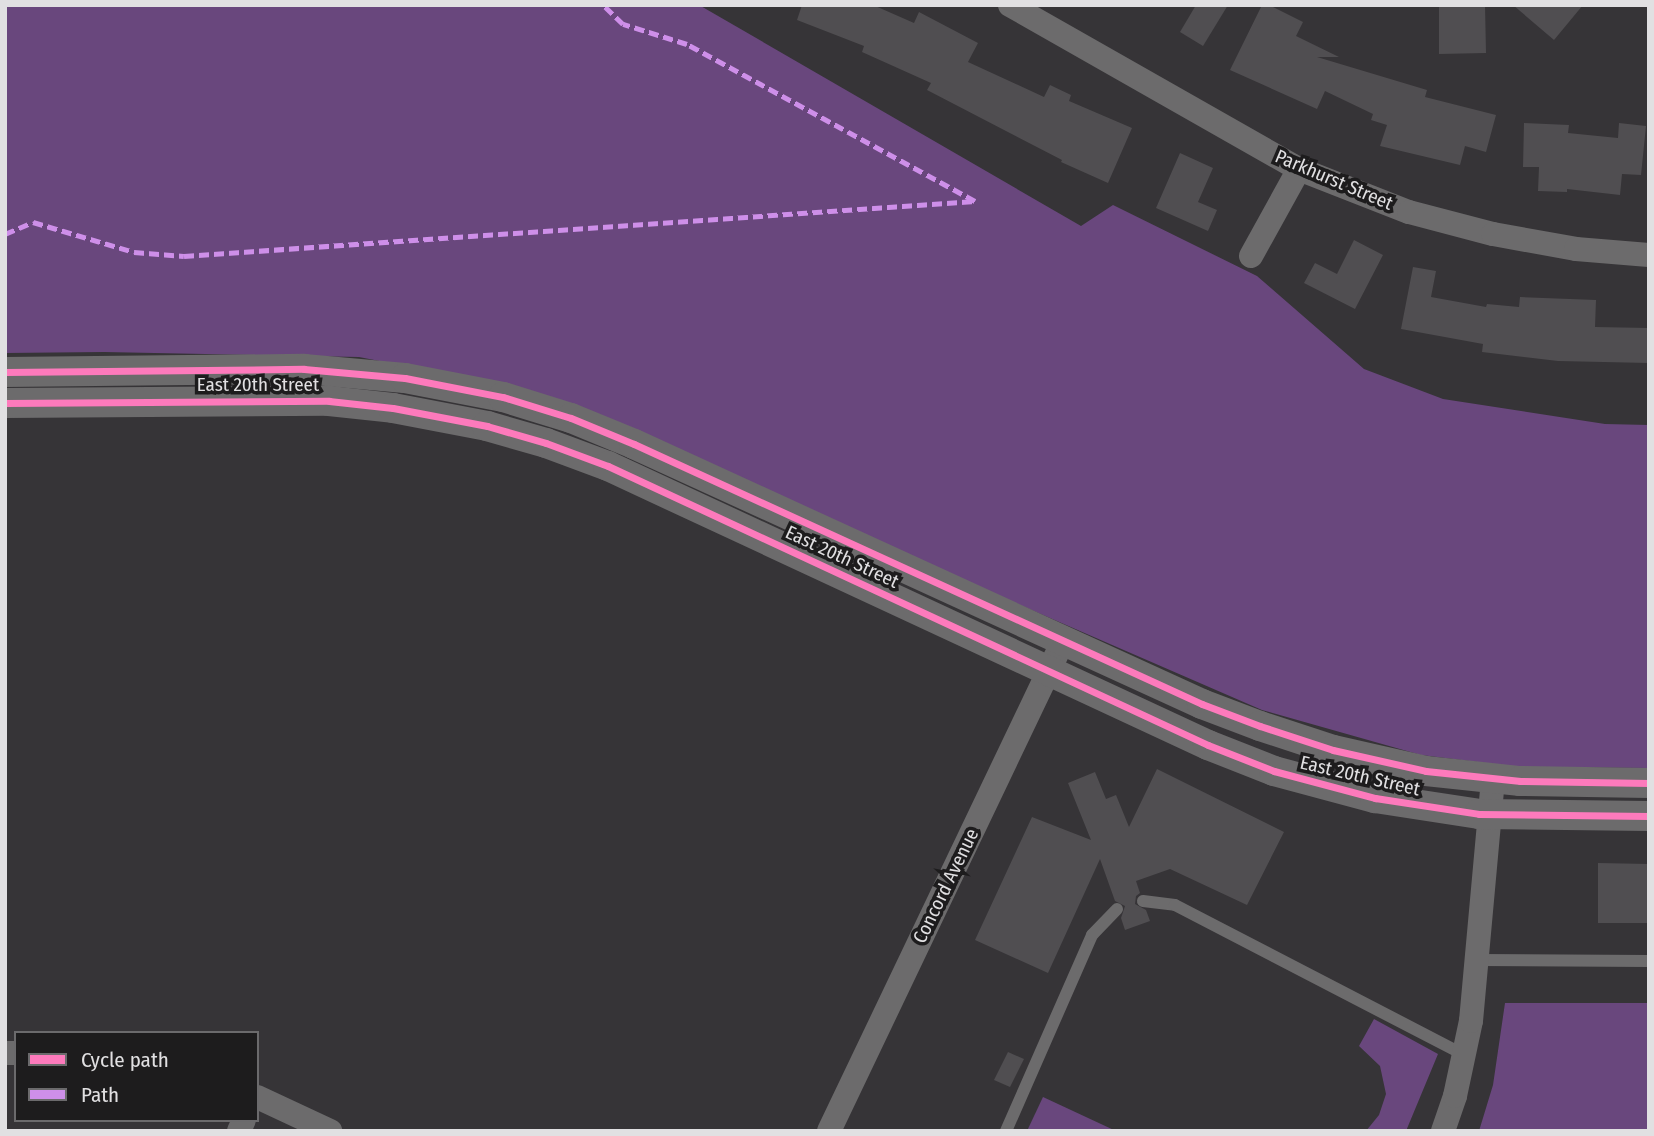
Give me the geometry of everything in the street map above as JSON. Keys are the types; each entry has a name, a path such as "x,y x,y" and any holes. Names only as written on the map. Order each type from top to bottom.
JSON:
{"street":[{"name":"Parkhurst Street","path":"1015,6 1299,169 1409,212 1493,234 1576,249 1649,255"},
{"path":"1251,256 1299,169"},
{"name":"East 20th Street","path":"5,372 304,369 405,378 503,397 571,418 634,444 1202,704 1297,738 1396,765 1493,779 1649,783"},
{"name":"East 20th Street","path":"5,403 329,401 414,411 487,426 546,443 608,466 1208,745 1274,771 1375,798 1490,815 1649,816"},
{"name":"Concord Avenue","path":"829,1131 1063,641"},
{"path":"1443,1131 1471,1021 1493,779"},
{"path":"259,1098 330,1131"}],"lane":[{"path":"1143,901 1175,905 1464,1055"},
{"path":"1006,1131 1092,935 1117,909"},
{"path":"1476,960 1649,961"}],"shaded area":[{"path":"5,5 699,5 1081,226 1113,205 1257,276 1364,369 1443,399 1605,424 1649,425 1649,768 1518,767 1421,755 1262,710 522,389 359,357 104,352 5,353"},
{"path":"1505,1003 1649,1003 1649,1131 1479,1131 1493,1085"},
{"path":"1374,1019 1438,1054 1406,1131 1366,1131 1379,1115 1386,1094 1380,1066 1359,1046"},
{"path":"1043,1097 1116,1131 1027,1131"}],"building":[{"path":"802,5 873,5 914,23 919,12 978,43 968,62 1044,97 1050,85 1071,95 1069,101 1132,128 1108,183 1061,162 1062,160 927,90 931,83 862,52 864,46 797,20"},
{"path":"1196,5 1228,5 1203,46 1180,32"},
{"path":"1262,5 1269,5 1303,22 1296,36 1339,57 1317,57 1427,90 1425,97 1496,115 1486,152 1465,146 1460,165 1380,146 1387,125 1371,120 1373,114 1325,91 1317,109 1230,70"},
{"path":"1439,5 1485,5 1486,53 1439,54"},
{"path":"1513,5 1583,5 1554,40"},
{"path":"1524,123 1569,125 1568,133 1618,138 1619,123 1646,126 1641,175 1622,174 1620,195 1567,189 1567,192 1538,191 1539,167 1523,167"},
{"path":"1180,153 1213,168 1198,202 1217,210 1208,231 1156,208"},
{"path":"1354,240 1383,255 1355,309 1304,283 1315,263 1337,274"},
{"path":"1413,267 1436,271 1431,297 1486,307 1487,304 1519,307 1520,297 1596,300 1595,327 1649,328 1649,363 1558,361 1482,352 1483,344 1401,329"},
{"path":"1157,769 1284,832 1247,905 1170,869 1136,881 1140,893 1136,896 1135,904 1146,910 1150,921 1125,930 1121,918 1125,906 1115,901 1100,859 1048,973 975,940 1032,817 1091,840 1068,783 1095,772 1106,799 1116,795 1129,827"},
{"path":"1598,863 1649,864 1649,923 1598,923"},
{"path":"1008,1052 1024,1059 1010,1087 994,1080"}],"marked path":[{"path":"5,234 33,222 134,252 184,256 975,201 687,44 623,24 603,5"}],"cycle path":[{"path":"5,372 304,369 405,378 503,397 571,418 634,444 1202,704 1260,726 1333,750 1426,771 1520,781 1649,783"},
{"path":"5,403 329,401 393,408 487,426 546,443 608,466 1208,745 1274,771 1375,798 1479,814 1649,816"}]}
